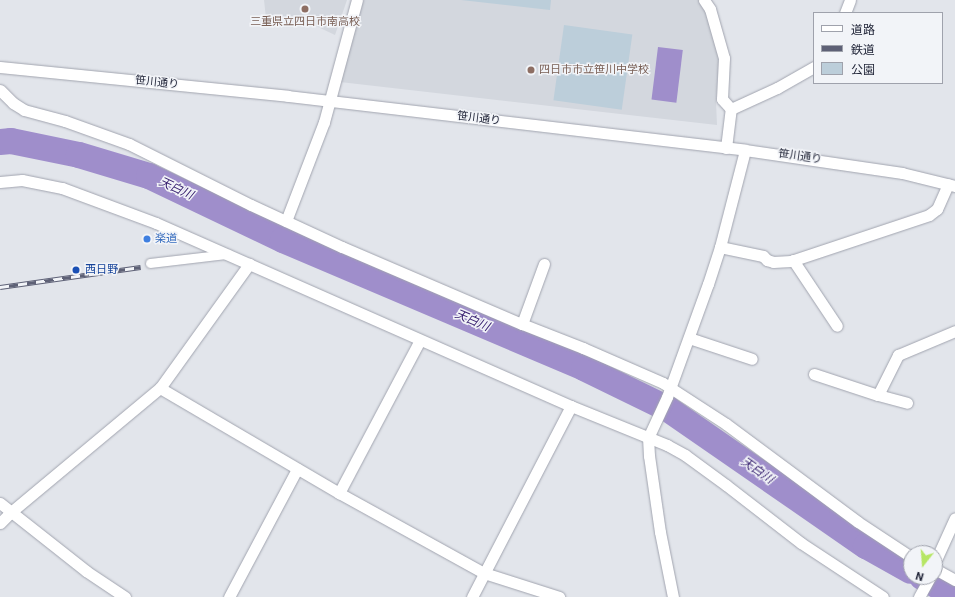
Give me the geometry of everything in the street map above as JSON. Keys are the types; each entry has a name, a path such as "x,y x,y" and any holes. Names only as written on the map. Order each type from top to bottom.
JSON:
{"street":[{"path":"286,221 324,122 328,101 357,0"},
{"path":"704,0 710,9 724,58 722,98 731,109 726,148"},
{"path":"845,12 850,0"},
{"name":"笹川通り","path":"0,67 328,101 745,150 870,167 951,185"},
{"path":"731,109 772,90 813,68"},
{"path":"0,90 13,103 24,110 65,121 130,144 286,221 522,324 583,348 726,424 858,522 903,552"},
{"path":"673,597 658,517 649,456 648,438 669,393 720,247 745,150"},
{"path":"0,182 22,180 62,188 156,223 571,406 667,445 685,455 801,544 882,597"},
{"path":"720,247 763,256 772,262 793,260 929,215 937,209 951,185"},
{"path":"150,263 227,254"},
{"path":"793,260 837,326"},
{"path":"0,523 11,512 160,388 249,264"},
{"path":"522,324 544,264"},
{"path":"878,395 898,355 955,332"},
{"path":"689,338 752,358"},
{"path":"339,493 420,340"},
{"path":"814,374 907,403"},
{"path":"160,388 339,493 484,573 559,597"},
{"path":"472,597 571,406"},
{"path":"229,597 297,469"},
{"path":"0,503 86,571 125,597"},
{"path":"943,545 955,518"},
{"path":"943,573 955,580"},
{"path":"919,597 926,585"}],"shaded area":[{"name":"三重県立四日市南高校","path":"264,0 347,0 335,35 301,19 266,18"},
{"name":"四日市市立笹川中学校","path":"362,0 698,0 704,7 719,58 716,102 717,125 340,82"},
{"path":"658,47 683,50 676,103 652,100"}],"green space":[{"path":"461,0 551,0 550,10"},
{"path":"564,25 632,35 622,110 553,100"}],"waterway":[{"name":"天白川","path":"0,142 11,141 79,155 149,176 283,240 584,368 668,409 866,546 903,567"},
{"name":"天白川","path":"936,585 955,596"}],"railway":[{"path":"0,287 141,267"}],"place":[{"name":"三重県立四日市南高校","path":"305,9"},
{"name":"四日市市立笹川中学校","path":"531,70"},
{"name":"楽道","path":"147,239"},
{"name":"西日野","path":"76,270"}]}
